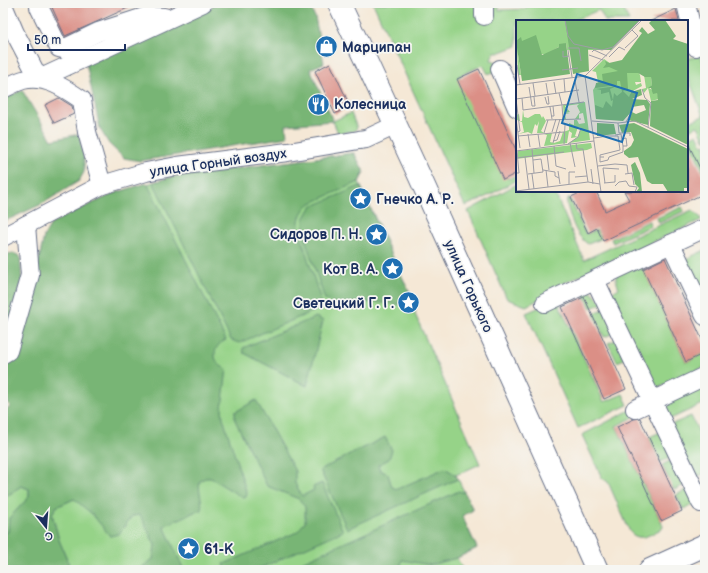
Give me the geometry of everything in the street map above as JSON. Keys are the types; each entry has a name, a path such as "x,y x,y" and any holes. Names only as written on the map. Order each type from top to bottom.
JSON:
{"main road":[{"name":"улица Горького","path":"340,3 597,570"},
{"path":"650,570 705,545"}],"street":[{"path":"39,3 39,7 59,48 63,49 98,32 147,16 173,17"},
{"path":"3,89 24,80 39,79 203,3"},
{"path":"3,5 8,31 39,79 61,86 82,100 87,132 102,185"},
{"path":"687,8 696,47"},
{"path":"500,69 516,104"},
{"name":"улица Горный воздух","path":"3,237 102,185 146,172 177,166 288,152 366,139 396,125"},
{"path":"3,354 8,351 30,275 26,225"},
{"path":"545,303 705,228"},
{"path":"672,244 705,316"},
{"path":"595,280 701,503"},
{"path":"635,409 705,376"}],"green space":[{"path":"219,3 308,3 315,17 324,63 310,69 333,121 286,125 287,137 140,161 124,158 109,144 100,129 86,64"},
{"path":"373,3 499,3 499,10 526,9 527,3 621,3 629,20 604,20 599,10 574,20 516,20 516,46 498,53 494,52 491,60 495,61 499,70 488,74 483,65 459,76 508,179 516,175 516,181 482,199 465,206"},
{"path":"699,56 701,57 705,67 705,141 698,126 689,130 688,126 688,123 703,116 688,77 688,59"},
{"path":"22,90 52,140 79,134 84,157 84,172 79,181 42,204 3,222 3,99"},
{"path":"351,113 357,128 354,131 338,133 333,121"},
{"path":"697,134 702,145 705,144 705,175 688,140 688,138"},
{"path":"354,153 364,172 359,182 416,306 415,314 480,464 456,475 473,510 462,516 477,548 457,558 463,570 56,570 69,564 59,540 52,514 56,507 74,499 34,284 44,236 51,224 71,213 118,192 172,177"},
{"path":"354,153 364,172 359,182 309,204 303,210 299,221 300,233 321,301 316,305 314,311 239,343 231,340 153,182 172,177"},
{"path":"147,183 226,340 218,346 215,355 218,363 227,369 222,408 223,418 247,494 246,497 243,498 211,478 205,478 200,481 199,489 202,504 200,512 199,510 164,526 184,570 138,570 153,559 155,545 140,515 132,516 119,534 110,536 92,514 74,499 56,507 52,514 59,540 69,564 56,570 3,570 3,534 8,532 9,518 29,497 29,489 21,486 3,499 3,413 10,407 3,390 3,362 34,284 44,236 51,224 71,213 118,192"},
{"path":"516,185 516,192 554,192 584,260 692,210 700,217 701,220 549,290 550,294 526,306 507,299 468,211"},
{"path":"360,186 416,306 364,302 333,304 325,300 303,233 304,219 311,207"},
{"path":"569,197 586,234 597,230 601,239 588,244 580,236 574,226 567,205"},
{"path":"682,207 684,211 659,223 657,218"},
{"path":"649,221 651,226 613,243 611,239"},
{"path":"666,247 673,252 678,263 672,266 667,255 642,266 686,362 705,353 705,367 656,389 652,388 650,385 610,298 614,291 619,288 616,274 619,270"},
{"path":"705,250 705,300 686,259"},
{"path":"13,253 20,256 22,282 3,347 3,255"},
{"path":"586,287 603,303 591,308 583,292 559,304 604,402 623,394 628,405 578,428 526,313"},
{"path":"606,308 617,332 604,337 594,313"},
{"path":"316,317 323,321 307,386 244,353 243,348"},
{"path":"620,338 629,357 617,362 608,343"},
{"path":"701,386 705,391 705,403 666,421 660,401"},
{"path":"256,400 295,471 295,483 302,496 314,490 313,487 322,483 343,531 256,570 226,570 224,564 297,532 305,522 305,507 299,499 267,486 235,420 235,412"},
{"path":"632,409 636,416 616,426 663,526 661,529 642,537 638,537 630,532 608,482 602,478 582,435"},
{"path":"691,416 705,445 705,473 696,477 668,426"},
{"path":"663,431 675,455 661,462 649,437"},
{"path":"385,437 392,450 389,459 378,465 380,470 388,474 392,487 397,489 445,468 456,475 458,479 347,529 320,470"},
{"path":"676,458 688,483 674,490 662,465"},
{"path":"21,486 29,489 29,497 10,518 8,532 3,534 3,499"},
{"path":"690,488 697,503 683,509 676,495"},
{"path":"459,491 465,493 473,510 462,516 477,548 457,558 430,565 402,560 400,570 284,570"}],"building":[{"path":"50,3 139,3 65,36"},
{"path":"676,9 679,20 653,20"},
{"path":"330,63 350,106 335,114 315,71"},
{"path":"479,69 516,150 516,174 503,180 457,79"},
{"path":"59,98 72,106 74,114 54,123 45,105"},
{"path":"688,143 705,179 705,193 603,241 597,228 588,233 571,197 582,192 596,192 605,211 629,200 625,192 688,192"},
{"path":"665,258 705,346 705,353 686,362 643,269"},
{"path":"584,297 626,389 604,399 562,307"},
{"path":"640,418 682,511 661,521 617,427 634,419"}],"place":[{"name":"Марципан","path":"327,47"},
{"name":"Колесница","path":"319,104"},
{"name":"Гнечко А. Р.","path":"361,199"},
{"name":"Сидоров П. Н.","path":"377,234"},
{"name":"Кот В. А.","path":"393,269"},
{"name":"Светецкий Г. Г.","path":"409,303"},
{"name":"61-К","path":"189,549"}]}
